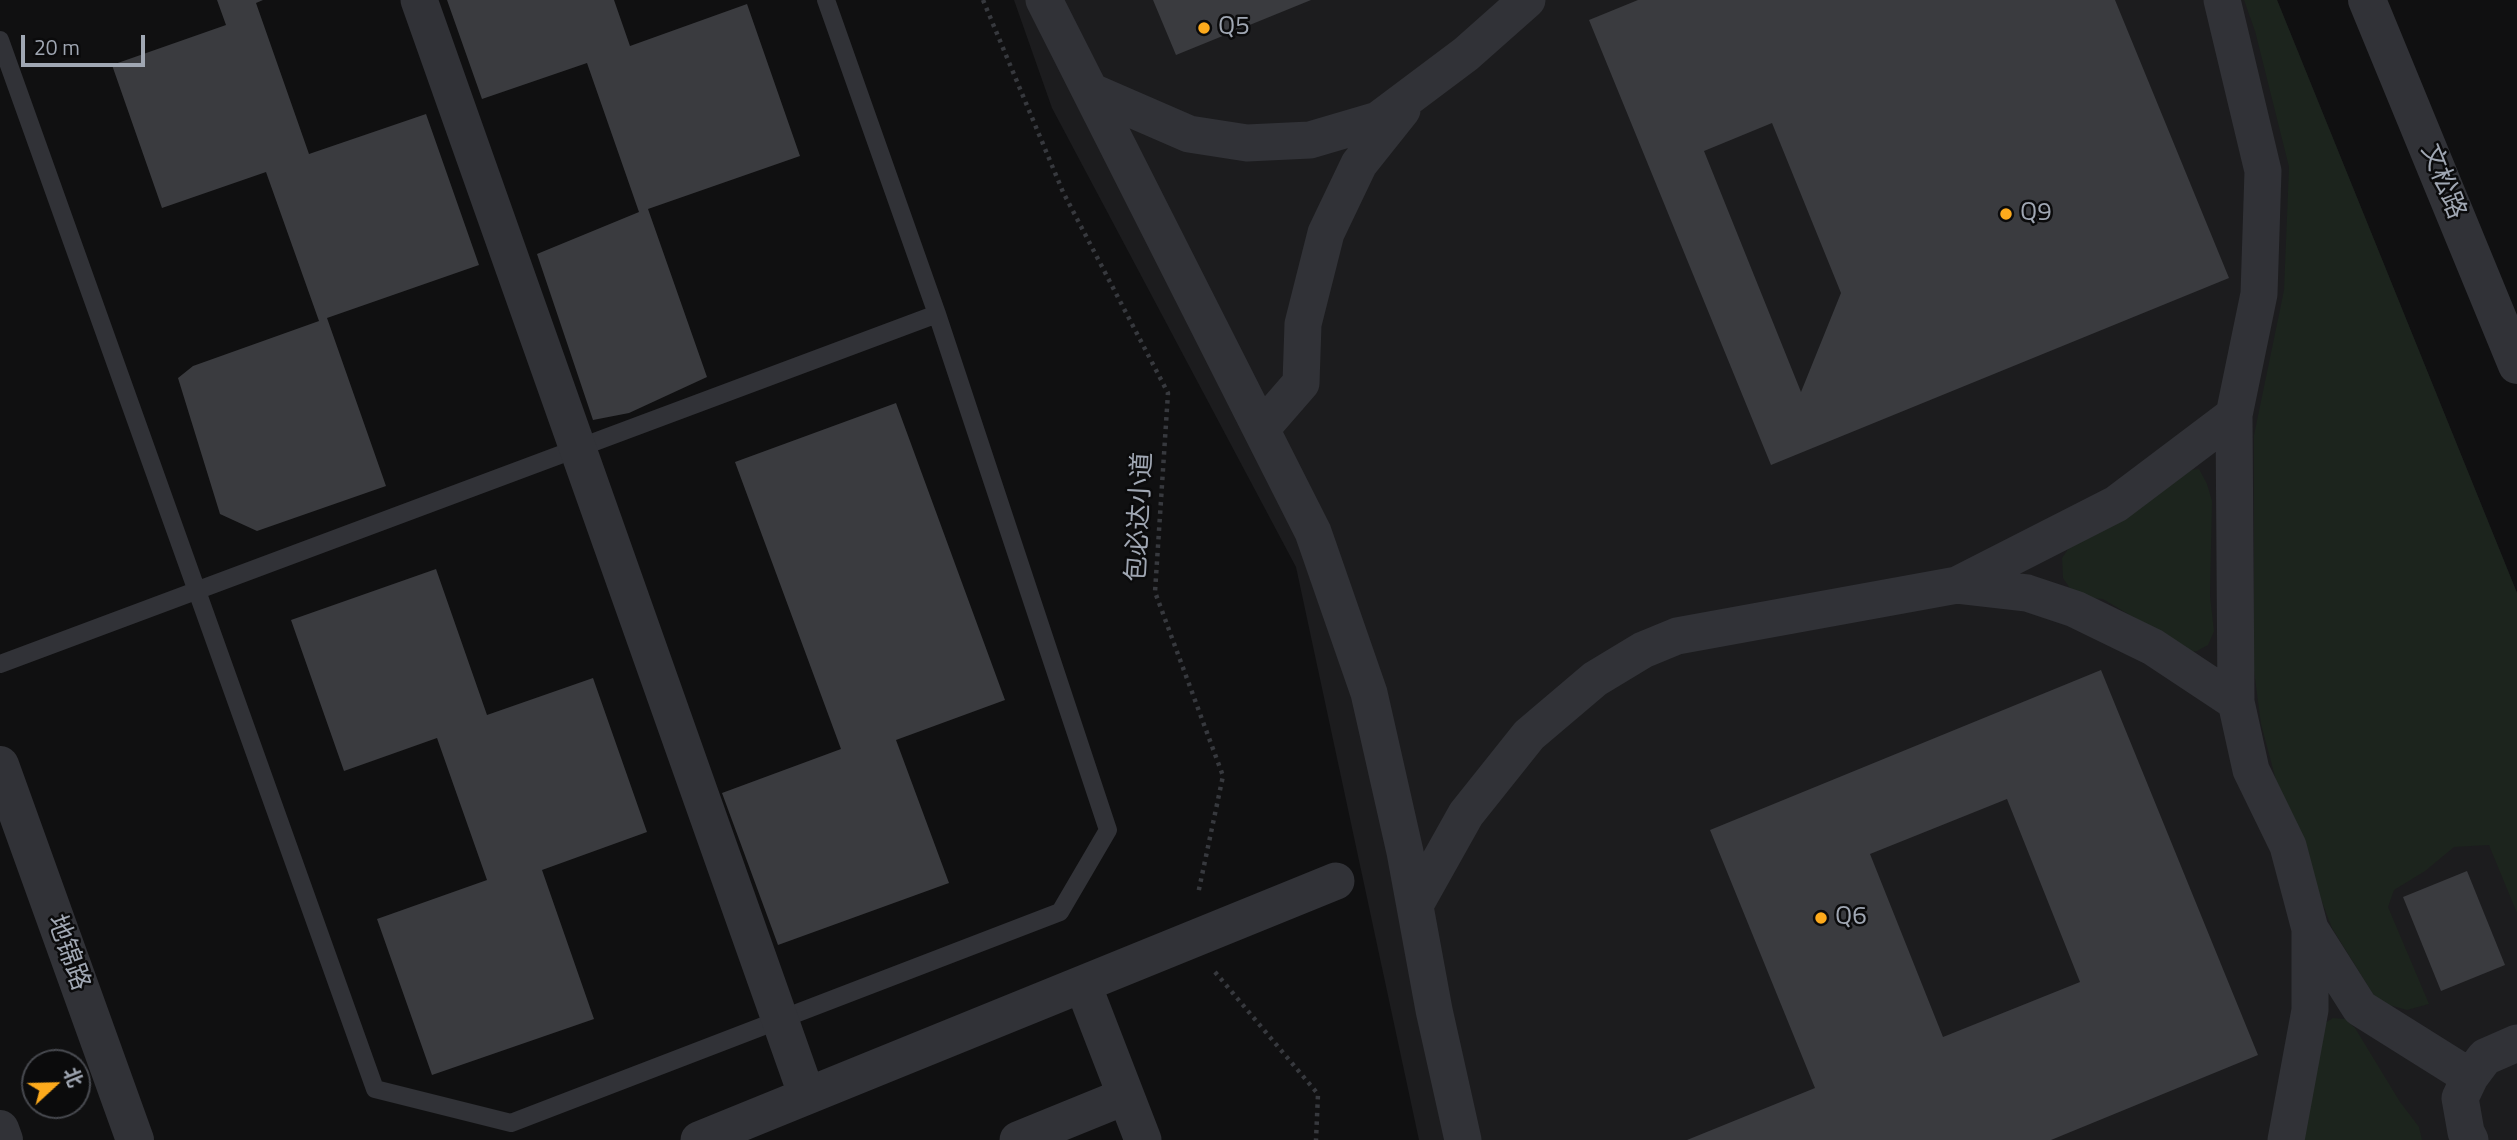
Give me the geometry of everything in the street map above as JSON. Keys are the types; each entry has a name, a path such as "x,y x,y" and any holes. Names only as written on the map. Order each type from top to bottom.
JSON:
{"street":[{"path":"419,0 807,1097"},
{"path":"1044,0 1313,532 1369,694 1405,852 1434,1010 1464,1140"},
{"path":"1090,92 1189,134 1247,143 1310,140 1378,120 1466,54 1527,0"},
{"path":"2222,0 2263,171 2259,294 2234,415 2236,702 2251,770 2288,846 2310,929 2310,1010 2286,1140"},
{"name":"文松路","path":"2367,0 2517,365"},
{"path":"1261,429 1301,383 1303,324 1326,233 1359,164 1419,90"},
{"path":"1957,586 2116,504 2234,415"},
{"path":"1415,905 1466,814 1529,735 1595,679 1643,650 1677,636 1957,586 2027,593 2075,609 2152,647 2236,702"},
{"name":"地锦路","path":"0,765 135,1140"},
{"path":"699,1140 1336,881"},
{"path":"2310,929 2360,1008 2470,1077"},
{"path":"1083,985 1143,1140"},
{"path":"2470,1140 2460,1098 2470,1077 2485,1057 2517,1043"},
{"path":"1018,1140 1126,1096"},
{"path":"0,1129 4,1140"}],"lane":[{"path":"0,40 375,1089 511,1123 1060,912 1108,830 937,314 826,0"},
{"path":"0,664 937,314"}],"path":[{"name":"包必达小道","path":"983,0 1063,192 1168,393 1154,592 1223,776 1189,942"},
{"path":"1189,942 1318,1094 1317,1140"}],"shaded area":[{"path":"1014,0 2277,0 2517,593 2517,1140 1419,1140 1296,567 1052,108"},
{"path":"2244,0 2277,0 2517,593 2517,913 2489,845 2454,847 2425,871 2394,890 2388,907 2429,1004 2407,1010 2378,1002 2332,928 2277,784 2261,724 2254,671 2254,435 2284,290 2289,167 2255,31"},
{"path":"2199,469 2212,501 2210,596 2214,631 2208,645 2184,654 2165,636 2103,599 2076,597 2063,578 2062,558 2069,548 2183,471"},
{"path":"2333,1018 2345,1019 2355,1028 2400,1102 2419,1127 2422,1140 2301,1140 2325,1023"}],"building":[{"path":"217,0 263,0 256,3 309,154 426,114 479,265 327,318 386,486 257,531 220,514 178,378 193,366 319,321 266,172 162,208 112,65 226,25"},
{"path":"447,0 614,0 630,46 747,4 800,156 648,209 707,377 629,413 593,420 537,254 639,212 587,63 482,99"},
{"name":"Q5","path":"1153,0 1311,0 1176,55"},
{"name":"Q9","path":"1638,0 2115,0 2229,278 1771,465 1589,20","holes":["1772,123 1841,293 1801,392 1704,151"]},
{"path":"896,403 1005,700 896,740 949,883 778,945 722,793 841,749 735,462"},
{"path":"436,569 487,715 593,678 647,832 542,870 594,1019 432,1075 377,919 487,880 437,738 344,771 291,620"},
{"name":"Q6","path":"2101,670 2258,1055 2051,1140 1687,1140 1815,1088 1710,830","holes":["2007,799 2080,982 1943,1037 1870,854"]},
{"path":"2467,871 2505,965 2441,991 2403,897"}],"place":[{"name":"Q5","path":"1204,28"},
{"name":"Q9","path":"2006,214"},
{"name":"Q6","path":"1821,918"}]}
